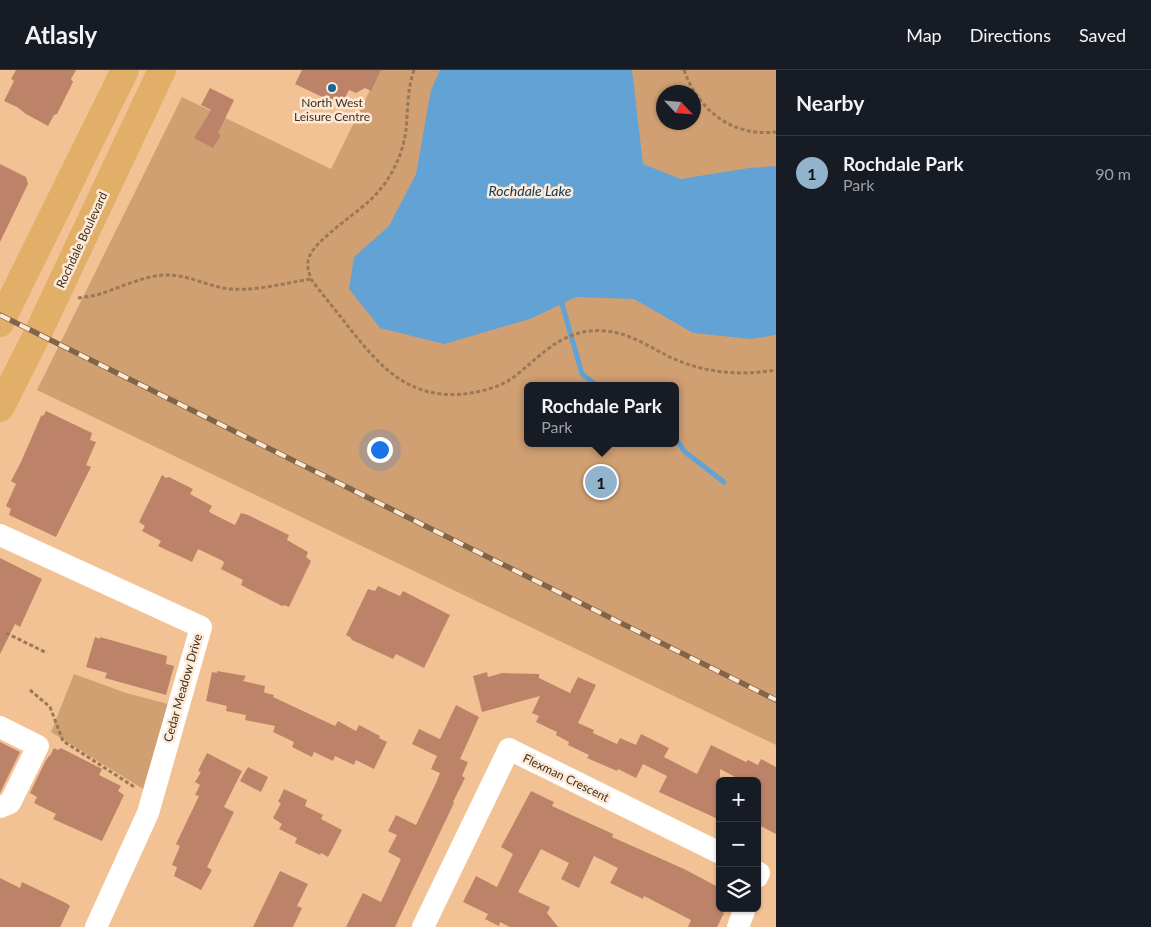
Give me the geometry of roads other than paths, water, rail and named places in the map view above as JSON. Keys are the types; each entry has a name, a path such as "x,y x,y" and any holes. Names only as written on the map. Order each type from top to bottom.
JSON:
{"main road":[{"path":"0,323 124,70"},
{"name":"Rochdale Boulevard","path":"0,408 58,291 162,70"}],"street":[{"name":"Cedar Meadow Drive","path":"0,535 201,627 148,813 96,927"},
{"path":"0,727 38,746 10,803 0,807"},
{"name":"Flexman Crescent","path":"423,927 509,749 716,851"},
{"path":"738,927 744,912"}],"water":[{"name":"Rochdale Lake","path":"440,70 632,70 643,164 681,179 749,168 776,166 776,335 751,339 693,333 634,299 576,297 530,319 444,344 380,328 349,289 354,257 389,226 416,174 431,90"}],"waterway":[{"path":"562,304 582,374 593,382"},
{"path":"679,444 685,452 724,482"}],"railway":[{"path":"0,315 776,700"}],"place":[{"name":"North West Leisure Centre","path":"332,88"},
{"name":"Rochdale Park","path":"601,482"}]}
